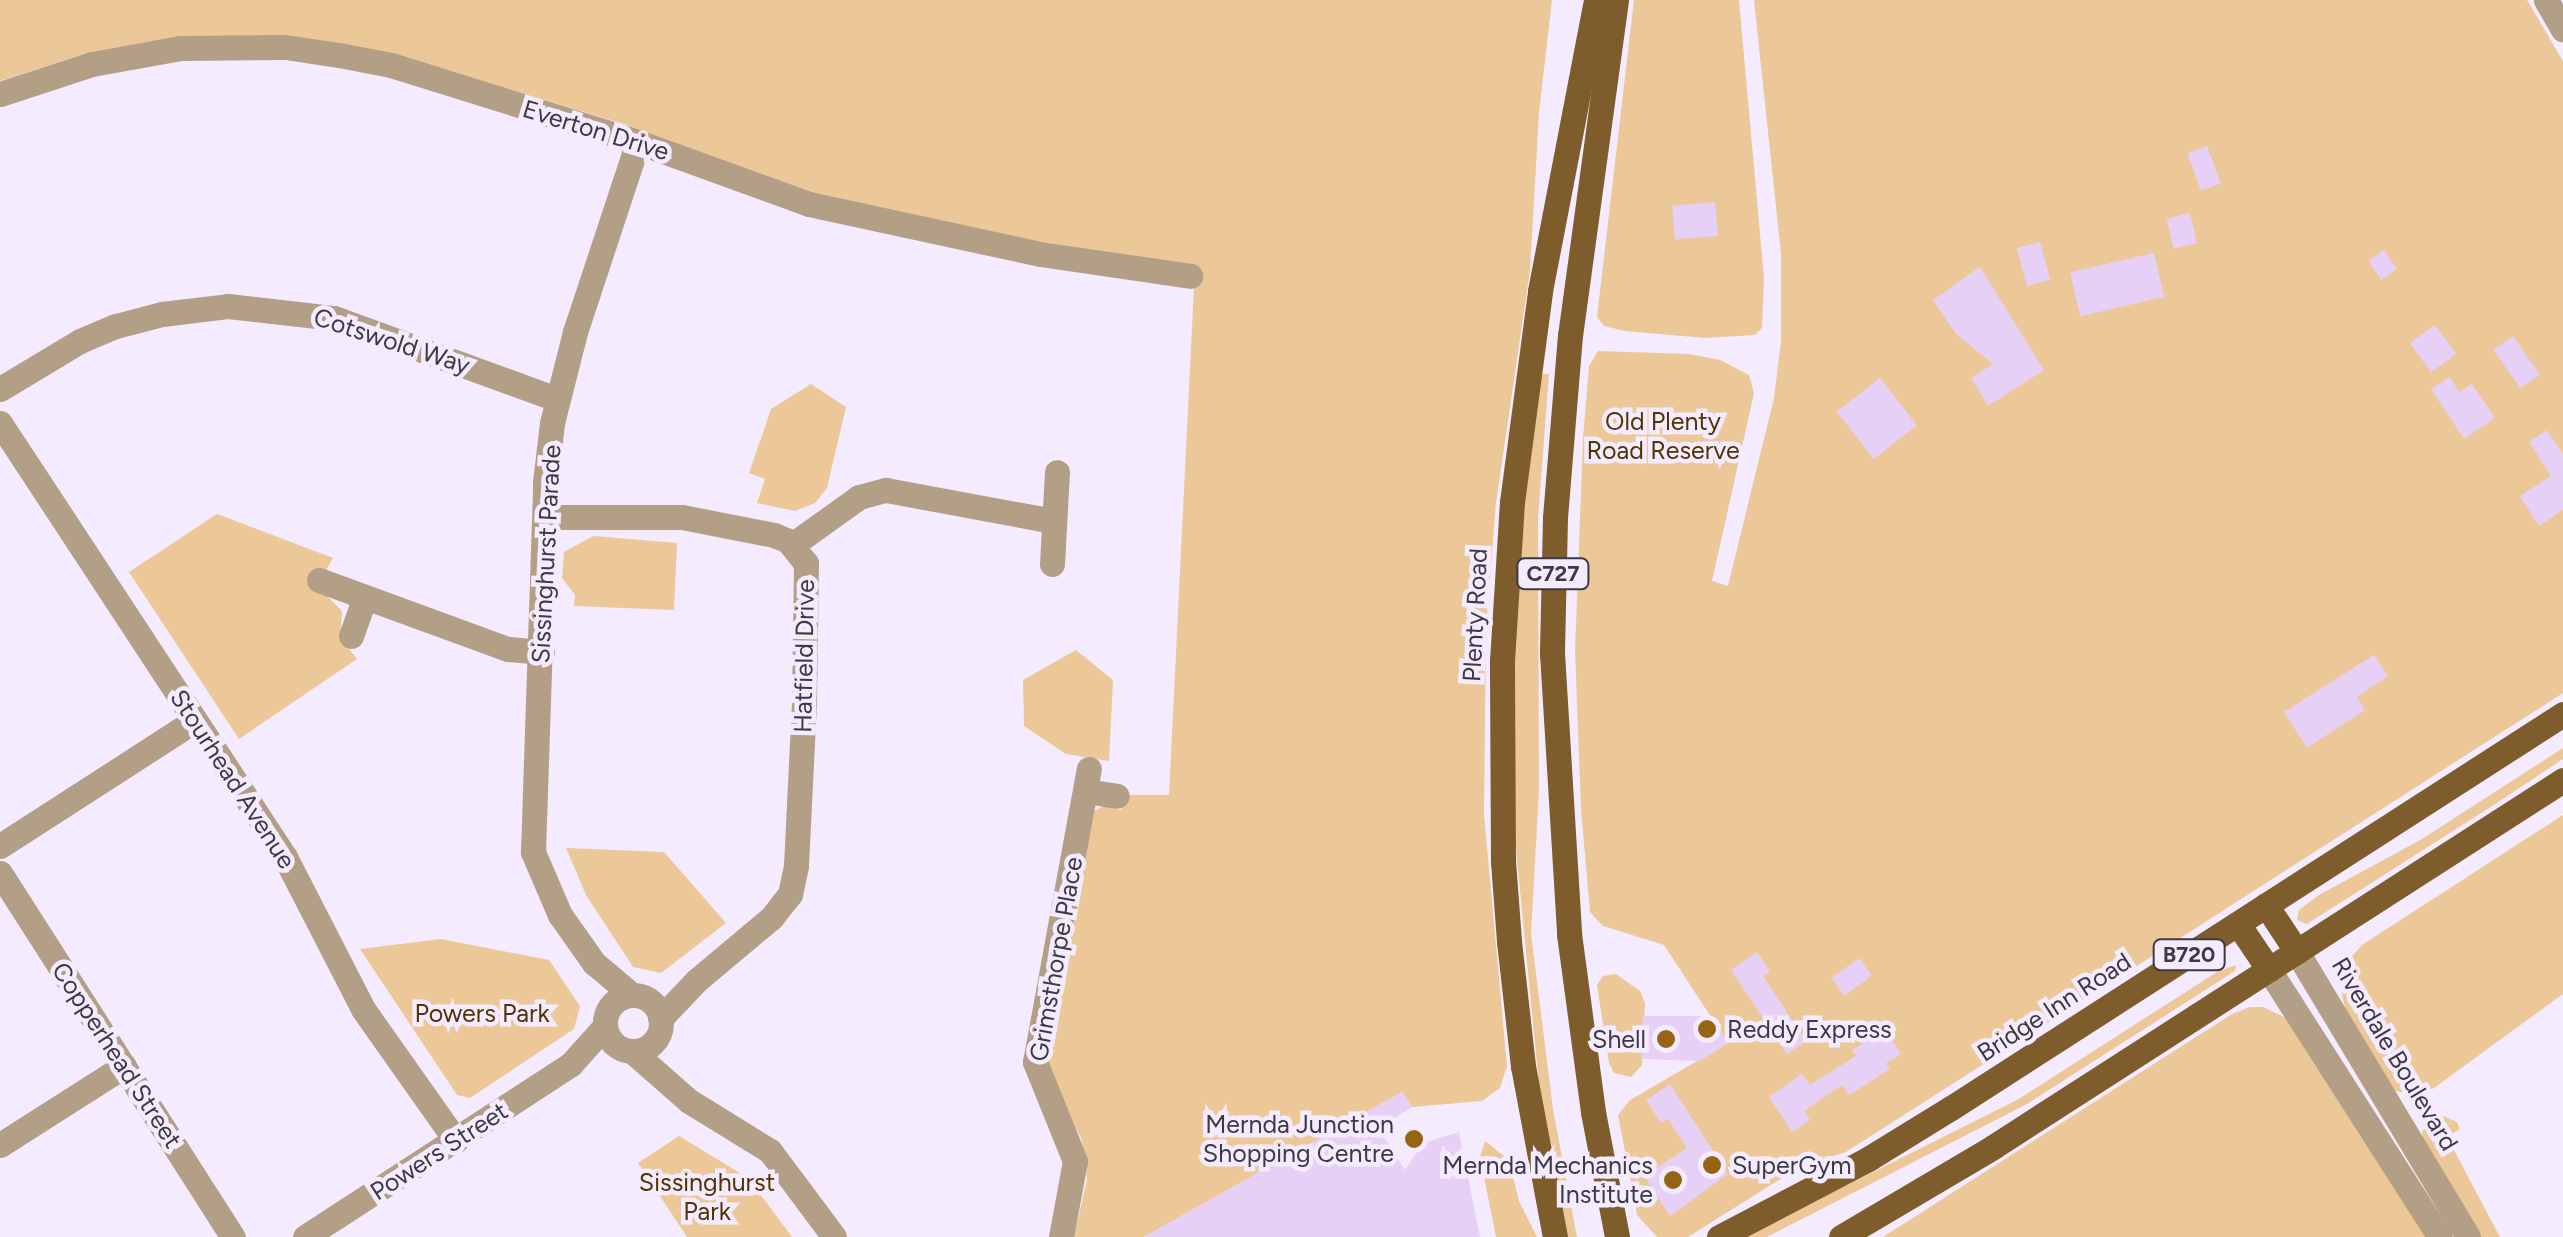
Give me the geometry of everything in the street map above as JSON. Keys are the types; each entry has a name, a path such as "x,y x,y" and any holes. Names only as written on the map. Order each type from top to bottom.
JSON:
{"main road":[{"name":"Plenty Road","path":"1555,1237 1523,1066 1509,941 1503,861 1502,661 1512,502 1540,291 1596,0"},
{"name":"C727","path":"1616,0 1570,335 1556,518 1552,653 1568,934 1592,1112 1617,1237"},
{"name":"Bridge Inn Road","path":"1719,1237 1892,1145 2563,714"},
{"name":"B720","path":"1841,1237 1883,1216 2563,780"},
{"name":"Riverdale Boulevard","path":"2266,905 2297,952"},
{"path":"2238,924 2269,970"},
{"path":"1853,1237 1883,1216"}],"street":[{"path":"2546,0 2563,30"},
{"name":"Everton Drive","path":"0,94 136,54 226,46 285,48 391,65 638,142 768,190 874,220 1040,254 1190,276"},
{"name":"Sissinghurst Parade","path":"638,142 574,332 558,399 545,517 533,852 560,915 594,964 638,996"},
{"name":"Cotswold Way","path":"0,389 59,352 116,326 162,314 228,306 334,318 558,399"},
{"name":"Stourhead Avenue","path":"0,423 302,884 350,989 456,1141"},
{"path":"1052,564 1058,472"},
{"path":"799,554 850,504 886,490 1054,521"},
{"name":"Hatfield Drive","path":"545,517 682,517 774,535 799,554 807,638 794,882 784,904 771,918 696,982 659,1027"},
{"path":"320,580 508,649 542,652"},
{"path":"350,636 366,597"},
{"path":"0,846 194,722"},
{"name":"Grimsthorpe Place","path":"1060,1237 1075,1161 1035,1062 1088,780 1117,796"},
{"name":"Copperhead Street","path":"0,873 233,1237"},
{"name":"Riverdale Boulevard","path":"2297,952 2468,1237"},
{"name":"Sissinghurst Parade","path":"594,964 606,1018"},
{"path":"2269,970 2440,1237"},
{"name":"Hatfield Drive","path":"638,996 696,982"},
{"path":"676,1087 659,1027 638,996 606,1018 610,1040 676,1087 689,1101 770,1150 834,1237"},
{"name":"Powers Street","path":"572,1064 606,1018"},
{"path":"627,1050 646,1047 659,1027"},
{"name":"Powers Street","path":"305,1237 572,1064 627,1050"},
{"path":"0,1145 124,1066"},
{"path":"2379,1141 2402,1125"}],"green space":[{"path":"0,0 1552,0 1539,113 1530,270 1496,503 1486,627 1484,814 1507,1066 1500,1088 1482,1101 1412,1107 1402,1092 1144,1237 1074,1237 1087,1180 1086,1159 1081,1138 1051,1082 1047,1062 1094,811 1104,806 1121,810 1125,795 1169,795 1195,266 1026,240 809,192 624,124 450,71 152,41 87,53 0,81"},
{"path":"1634,0 1739,0 1764,278 1762,328 1755,335 1705,338 1625,331 1604,326 1597,317"},
{"name":"Old Plenty Road Reserve","path":"1754,0 2527,0 2563,61 2563,693 1846,1152 1798,1168 1688,1237 1657,1237 1637,1215 1618,1115 1630,1100 1728,1043 1664,945 1603,926 1590,912 1581,809 1575,651 1583,438 1589,366 1598,351 1689,354 1720,360 1749,375 1754,393 1712,581 1728,586 1774,398 1781,341 1781,254"},
{"path":"1541,374 1549,374 1538,519 1539,790 1531,934 1553,1109 1577,1237 1568,1237 1540,1094 1515,839 1514,632 1528,467"},
{"path":"811,384 846,407 827,488 815,503 795,511 757,503 765,479 749,473 771,409"},
{"path":"217,514 333,558 326,570 327,596 342,611 340,637 357,659 239,739 129,572"},
{"path":"593,536 677,543 674,610 574,606 575,595 562,578 564,552"},
{"path":"1076,650 1113,680 1109,761 1066,754 1024,726 1023,680"},
{"path":"2563,748 2563,759 2500,801 2307,924 2297,920 2299,910 2319,895 2422,839"},
{"path":"2563,815 2563,994 2434,1088 2417,1096 2392,1090 2346,1013 2340,985 2348,961 2362,945"},
{"path":"566,848 664,852 726,923 661,973 633,967 586,895"},
{"name":"Powers Park","path":"441,939 549,960 580,1006 574,1029 470,1098 457,1095 360,949"},
{"path":"2236,965 2235,971 2027,1104 1767,1237 1743,1237 2017,1100 2217,972"},
{"path":"1616,974 1640,991 1645,1003 1642,1065 1631,1077 1614,1073 1609,1063 1597,985 1603,976"},
{"path":"2263,1007 2286,1018 2433,1237 1883,1237 2232,1014"},
{"path":"2438,1114 2457,1122 2460,1129 2447,1137 2500,1237 2474,1237 2423,1140 2422,1131"},
{"name":"Sissinghurst Park","path":"679,1136 748,1178 792,1237 687,1237 638,1163"},
{"path":"1485,1141 1509,1160 1519,1201 1537,1237 1496,1237 1480,1157"}],"building":[{"path":"2207,146 2221,184 2201,191 2187,153"},
{"path":"1715,202 1718,236 1675,240 1672,206"},
{"path":"2190,213 2197,243 2174,249 2167,218"},
{"path":"2040,242 2050,280 2027,286 2017,248"},
{"path":"2384,250 2397,269 2381,280 2368,261"},
{"path":"2154,253 2164,297 2080,316 2070,272"},
{"path":"1980,267 2044,370 1988,406 1971,378 1993,364 1956,334 1933,300"},
{"path":"2435,325 2456,354 2431,372 2410,343"},
{"path":"2513,336 2540,375 2520,388 2493,350"},
{"path":"2450,377 2459,392 2472,384 2495,418 2464,439 2431,389"},
{"path":"1880,378 1917,425 1874,459 1837,412"},
{"path":"2547,430 2563,454 2563,510 2539,526 2520,496 2551,476 2529,442"},
{"path":"2374,655 2388,676 2357,697 2365,710 2307,748 2284,712"},
{"path":"1757,952 1770,971 1763,976 1806,1041 1787,1054 1731,970"},
{"path":"1859,958 1872,976 1844,996 1831,978"},
{"path":"1643,1016 1711,1016 1728,1043 1700,1061 1641,1059"},
{"path":"1885,1029 1901,1054 1886,1063 1890,1069 1849,1095 1842,1085 1804,1111 1810,1120 1792,1132 1769,1097 1802,1074 1810,1085 1856,1056 1852,1050"},
{"path":"1670,1084 1728,1174 1670,1216 1644,1176 1687,1148 1668,1119 1661,1123 1646,1100"},
{"name":"Mernda Junction Shopping Centre","path":"1402,1092 1412,1107 1378,1128 1405,1170 1423,1143 1459,1132 1480,1237 1144,1237"}],"place":[{"name":"Reddy Express","path":"1707,1029"},
{"name":"Shell","path":"1666,1039"},
{"name":"Mernda Junction Shopping Centre","path":"1414,1139"},
{"name":"SuperGym","path":"1712,1165"},
{"name":"Mernda Mechanics Institute","path":"1673,1180"}]}
